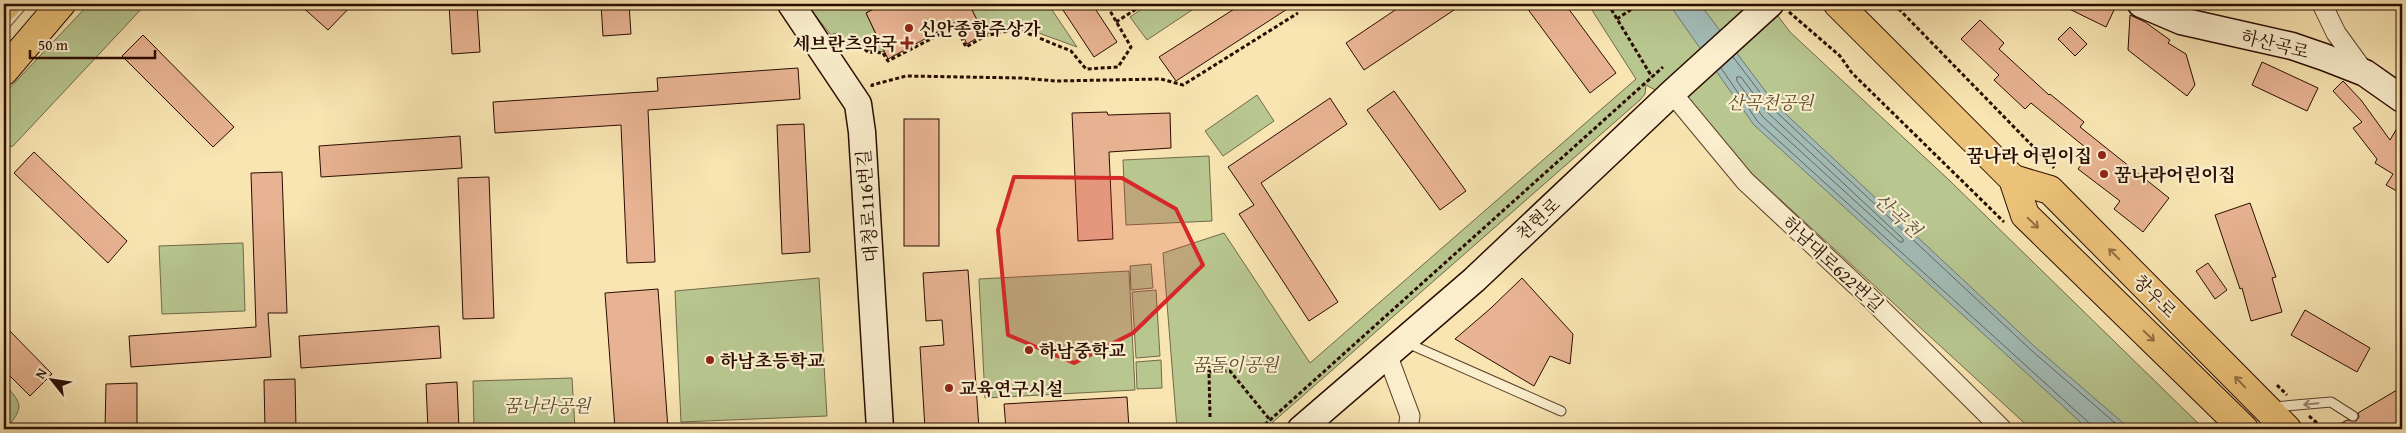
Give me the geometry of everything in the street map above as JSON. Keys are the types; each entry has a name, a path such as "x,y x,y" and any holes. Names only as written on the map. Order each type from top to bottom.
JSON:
{"main road":[{"path":"4,7 7,4"},
{"path":"4,71 61,4"},
{"name":"대청로116번길","path":"791,4 858,104 862,132 880,429"},
{"name":"창우로","path":"1838,4 2013,179 2025,215 2244,429"},
{"name":"하산곡로","path":"2141,4 2181,21 2303,50 2365,73 2402,99"},
{"name":"천현로","path":"1301,429 1474,280 1662,85 1779,7"},
{"name":"창우로","path":"2013,179 2050,190 2287,429"}],"street":[{"path":"2322,4 2332,23 2365,73"},
{"path":"2303,50 2316,47 2324,42 2330,34 2332,23"},
{"name":"하남대로622번길","path":"1662,85 1745,181 1870,298 2002,429"},
{"path":"1395,347 1410,416 1408,429"}],"lane":[{"path":"4,26 23,4"},
{"path":"1395,347 1561,411"},
{"path":"2265,407 2331,402 2353,416"}],"path":[{"path":"831,36 836,34 854,49 862,47 868,52 883,54 888,61 956,26 966,46 985,36 1017,29 1071,51 1086,69 1118,67 1131,47 1106,4"},
{"path":"1116,22 1144,4"},
{"path":"1608,4 1662,85"},
{"path":"1617,19 1639,4"},
{"path":"1779,7 1840,56 1852,73 2009,227"},
{"path":"872,94 872,85 906,76 1021,78 1056,81 1162,79 1183,84 1298,13"},
{"path":"1260,429 1662,85 1663,66"},
{"path":"1208,357 1210,417"},
{"path":"1209,372 1230,371 1270,420"}],"highlighted area":[{"path":"1014,177 1122,178 1176,209 1203,265 1133,333 1074,363 1008,335 998,230"}],"green space":[{"path":"89,4 146,4 13,146 4,148 4,94"},
{"path":"806,4 883,4 866,13 884,52 868,50 862,46 854,48 835,33 831,35"},
{"path":"969,4 1048,4 1077,47 1017,25 1002,31 984,34"},
{"path":"1149,4 1201,4 1147,40 1130,17"},
{"name":"산곡천공원","path":"1588,4 1769,4 1790,32 1949,180 2204,429 2031,429 1713,138 1692,110 1646,85 1645,94 1640,100 1265,429 1177,429 1163,253 1224,233 1310,363 1636,79"},
{"path":"1257,95 1274,121 1223,156 1205,131"},
{"path":"1209,156 1212,221 1126,225 1123,160"},
{"path":"243,243 245,311 162,314 159,246"},
{"path":"1151,264 1153,288 1131,290 1130,266"},
{"path":"1129,271 1135,390 985,398 979,279"},
{"path":"819,278 827,416 681,422 675,291"},
{"path":"1156,290 1160,356 1136,358 1132,292"},
{"path":"1161,360 1162,388 1137,389 1136,362"},
{"name":"꿈나라공원","path":"572,378 575,429 474,429 473,381"},
{"path":"4,384 15,396 19,406 16,416 6,429 4,429"}],"water":[{"name":"산곡천","path":"1669,4 1700,4 1775,104 2034,346 2130,429 2088,429 1754,125"}],"building":[{"path":"299,4 353,4 328,30"},
{"path":"449,4 477,4 480,52 452,54"},
{"path":"601,4 629,4 631,34 603,36"},
{"name":"신안종합주상가","path":"883,4 969,4 984,34 967,44 956,22 888,59 866,13"},
{"path":"1059,4 1092,4 1117,42 1094,57"},
{"path":"1242,4 1295,4 1176,81 1159,57"},
{"path":"1404,4 1463,4 1364,70 1346,43"},
{"path":"1524,4 1565,4 1616,73 1590,93"},
{"path":"2059,4 2107,4 2115,8 2106,27"},
{"path":"2130,15 2145,22 2170,40 2168,43 2186,54 2195,85 2187,96 2128,50"},
{"path":"1980,20 2004,43 1999,49 2049,95 2084,122 2080,127 2169,198 2143,232 2114,209 2120,201 2078,169 2091,152 2031,103 2025,109 1994,80 1999,75 1961,39"},
{"path":"2070,27 2087,44 2075,56 2058,39"},
{"path":"143,35 234,127 213,147 122,56"},
{"path":"2262,62 2318,88 2307,111 2252,85"},
{"path":"798,68 800,99 648,110 655,262 627,263 621,125 495,133 493,102 658,91 657,78"},
{"path":"2343,81 2361,100 2390,140 2402,120 2402,194 2386,185 2393,174 2375,163 2377,159 2353,128 2362,122 2333,91"},
{"path":"1394,91 1466,191 1440,210 1367,110"},
{"path":"1330,98 1347,124 1261,183 1338,302 1309,321 1239,214 1254,205 1228,167"},
{"path":"1107,112 1108,115 1170,113 1171,148 1109,152 1113,239 1078,241 1072,113"},
{"path":"904,119 939,119 939,246 904,246"},
{"path":"804,124 810,252 782,254 777,125"},
{"path":"460,136 462,168 321,177 319,146"},
{"path":"34,152 127,241 108,263 14,173"},
{"path":"282,172 287,313 268,313 271,357 131,367 129,336 256,327 251,173"},
{"path":"489,177 494,318 463,319 458,178"},
{"path":"2250,203 2276,277 2272,278 2282,312 2251,321 2242,288 2240,289 2215,215"},
{"path":"2208,263 2227,290 2215,299 2196,271"},
{"name":"교육연구시설","path":"968,270 979,429 925,429 920,347 944,345 942,320 926,321 923,273"},
{"path":"1522,278 1573,334 1570,364 1550,356 1534,386 1455,339"},
{"path":"658,289 668,429 615,429 605,293"},
{"path":"2305,310 2370,348 2357,372 2291,335"},
{"path":"4,325 52,374 30,396 4,370"},
{"path":"439,326 441,358 301,368 299,336"},
{"path":"295,379 296,429 265,429 264,380"},
{"path":"457,382 459,429 428,429 426,384"},
{"path":"137,383 137,429 105,429 106,384"},
{"path":"2402,387 2402,429 2331,429 2347,420 2356,421 2359,417 2358,413"},
{"path":"1127,397 1129,429 1006,429 1004,404"}],"place":[{"name":"신안종합주상가","path":"909,28"},
{"name":"세브란츠약국","path":"907,43"},
{"name":"꿈나라 어린이집","path":"2102,155"},
{"name":"꿈나라어린이집","path":"2104,174"},
{"name":"하남중학교","path":"1029,350"},
{"name":"하남초등학교","path":"710,360"},
{"name":"교육연구시설","path":"949,388"}],"park label":[{"name":"꿈돌이공원","path":"1235,364"}]}
